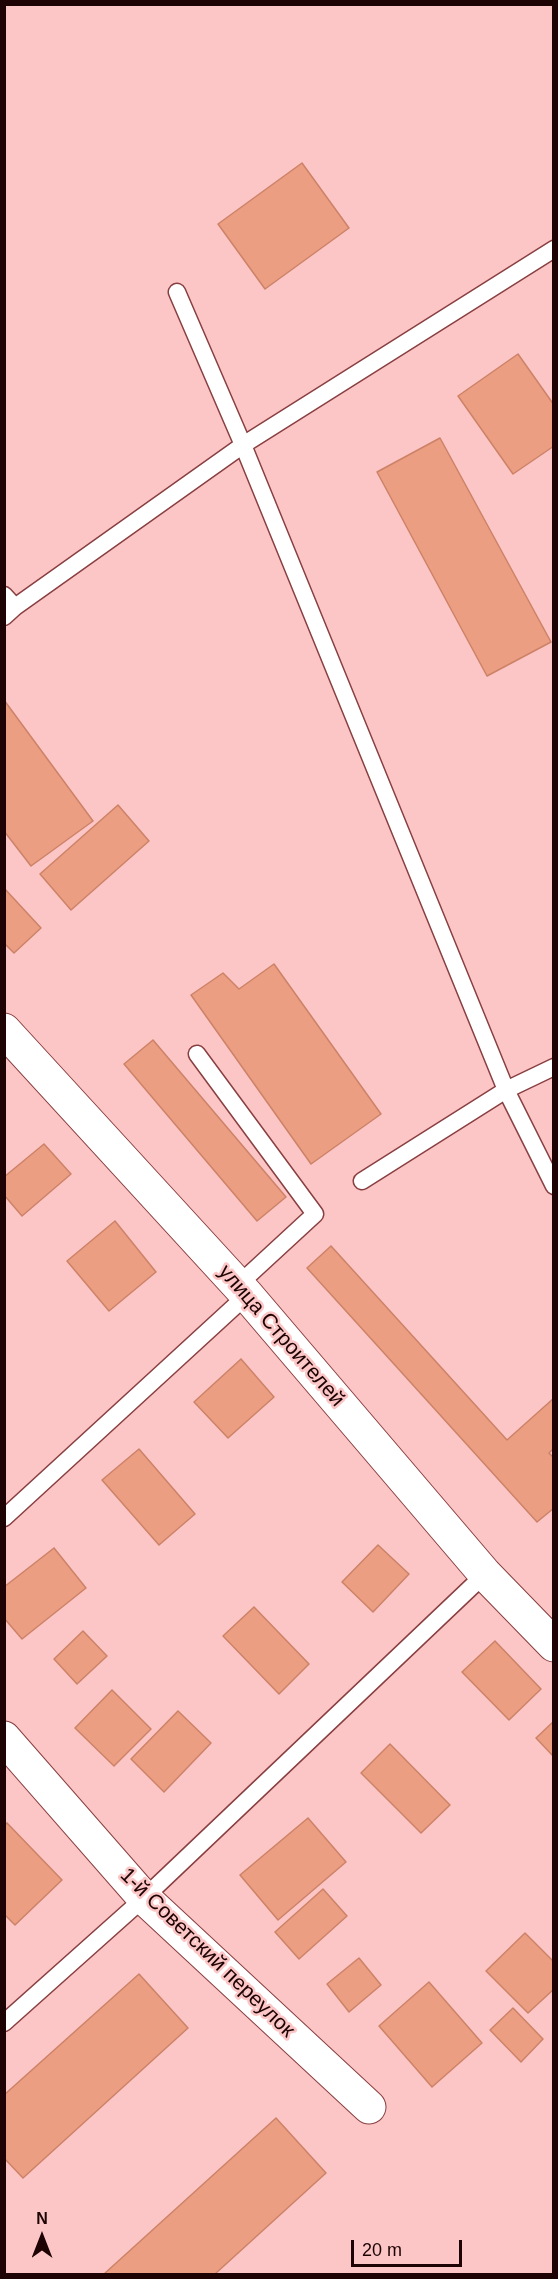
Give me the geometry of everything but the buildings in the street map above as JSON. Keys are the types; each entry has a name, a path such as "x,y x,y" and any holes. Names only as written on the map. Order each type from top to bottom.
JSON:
{"street":[{"name":"улица Строителей","path":"4,1030 242,1290 485,1574 554,1645"},
{"name":"1-й Советский переулок","path":"4,1738 144,1898 369,2107"}],"lane":[{"path":"8,606 243,444 554,249"},
{"path":"177,292 243,444 506,1090 554,1186"},
{"path":"4,1518 242,1290 315,1214 196,1054"},
{"path":"362,1181 506,1090 554,1067"},
{"path":"4,2023 144,1898 485,1574"}]}
